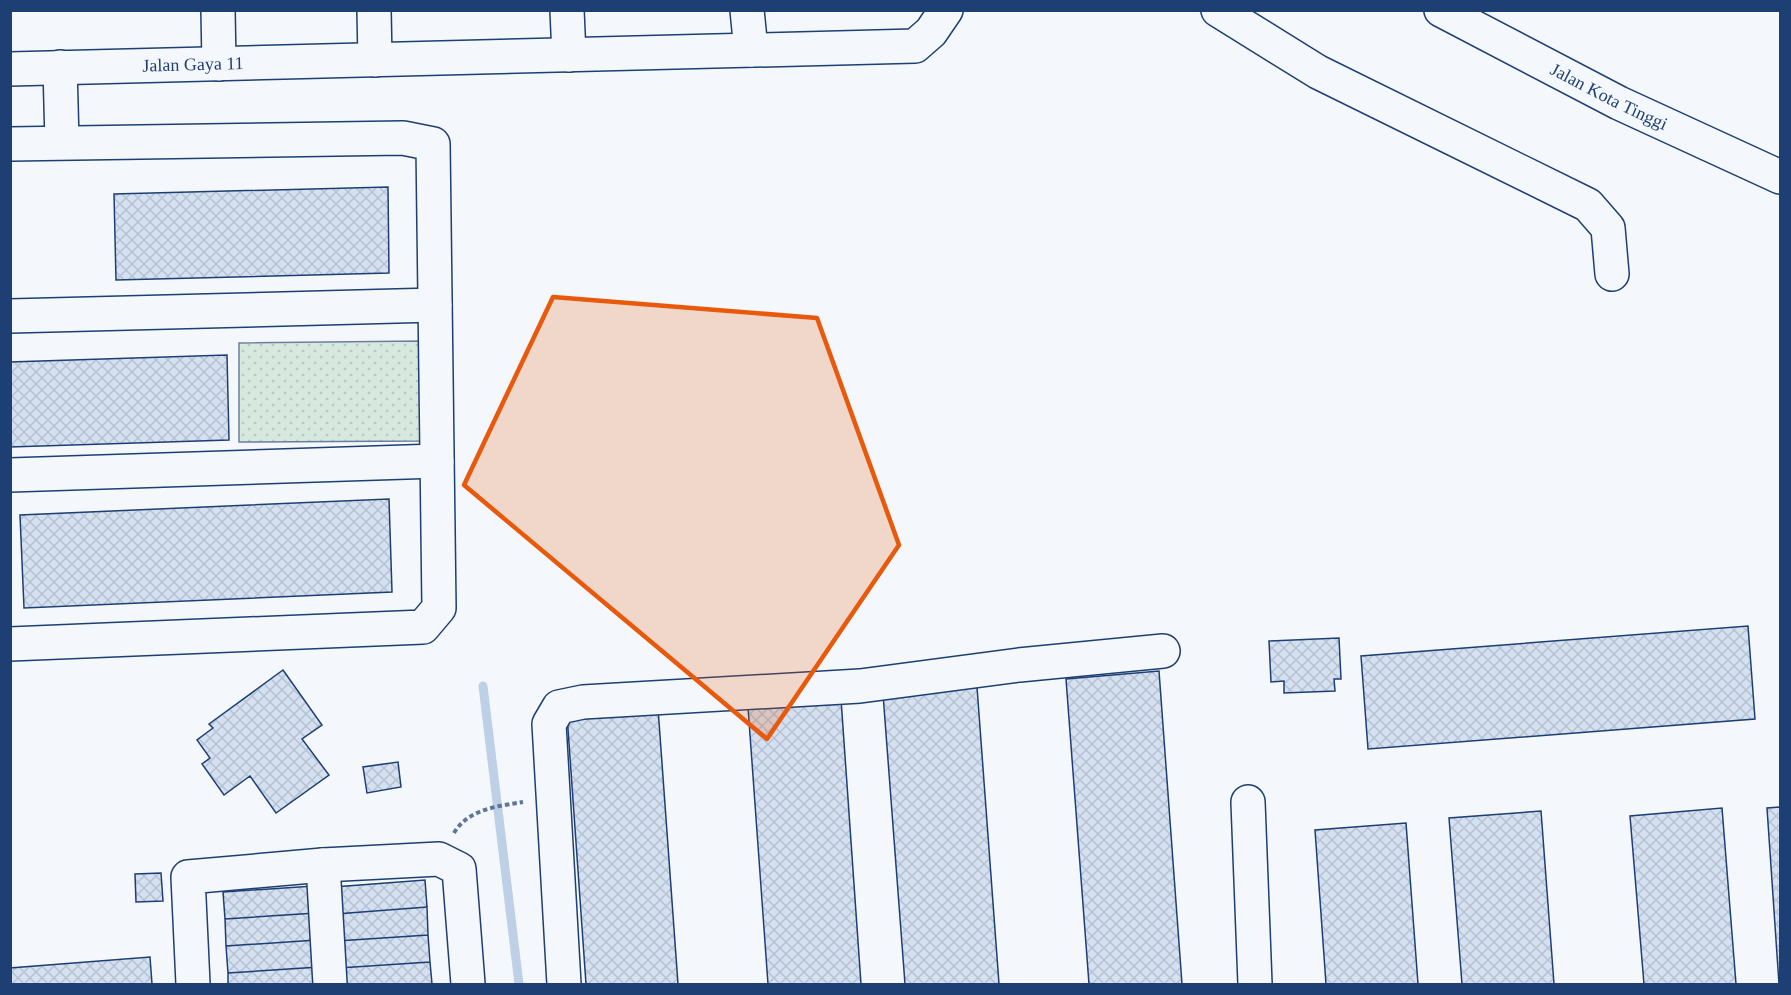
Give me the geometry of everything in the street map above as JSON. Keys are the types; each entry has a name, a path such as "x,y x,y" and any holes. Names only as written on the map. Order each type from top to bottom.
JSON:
{"main road":[{"path":"218,10 219,64"},
{"path":"374,10 375,60"},
{"path":"567,10 569,55"},
{"path":"747,10 751,51"},
{"name":"Jalan Gaya 11","path":"10,69 915,46 931,32 946,10"},
{"path":"1218,10 1318,72 1588,205 1608,228 1612,274"},
{"name":"Jalan Kota Tinggi","path":"1441,10 1619,103 1780,177"},
{"path":"60,67 62,141"},
{"path":"10,144 62,141 403,138 433,144 440,608 423,627 10,644"},
{"path":"10,316 435,305"},
{"path":"10,475 438,461"},
{"path":"564,984 549,724 559,707 584,702 860,686 1019,665 1163,651"},
{"path":"1248,802 1255,984"},
{"path":"193,984 188,877 323,865 439,859 459,869 468,984"},
{"path":"323,865 330,984"}],"path":[{"path":"439,859 460,823 485,809 510,804"}],"highlighted area":[{"path":"553,297 817,318 899,545 767,739 464,485"}],"shaded area":[{"path":"423,341 422,441 239,442 239,343"}],"building":[{"path":"388,187 389,273 116,280 114,194"},
{"path":"227,355 229,440 10,447 10,362"},
{"path":"389,499 392,592 24,608 20,515"},
{"path":"1748,626 1755,719 1368,749 1361,656"},
{"path":"1339,638 1341,679 1334,679 1335,691 1284,693 1284,681 1271,682 1269,641"},
{"path":"283,670 322,725 302,739 329,775 276,813 250,776 224,795 202,764 210,758 197,740 213,728 209,724"},
{"path":"1159,671 1182,984 1089,984 1066,679"},
{"path":"977,687 999,984 905,984 883,694"},
{"path":"841,699 861,984 768,984 748,707"},
{"path":"658,708 678,984 586,984 567,715"},
{"path":"398,762 401,787 367,793 363,767"},
{"path":"1780,807 1780,984 1779,984 1767,808"},
{"path":"1722,808 1736,984 1644,984 1630,816"},
{"path":"1541,811 1554,984 1462,984 1449,818"},
{"path":"1406,823 1418,984 1326,984 1315,830"},
{"path":"161,873 163,901 136,902 135,874"},
{"path":"425,880 427,907 336,914 334,887"},
{"path":"314,886 316,913 225,919 223,892"},
{"path":"427,907 428,935 337,941 336,914"},
{"path":"316,913 317,940 226,946 225,919"},
{"path":"428,935 430,962 339,968 337,941"},
{"path":"317,940 319,967 228,973 226,946"},
{"path":"150,957 152,984 10,984 10,968"},
{"path":"430,962 432,984 340,984 339,968"},
{"path":"319,967 320,984 228,984 228,973"}],"waterway":[{"path":"483,686 519,984"}]}
